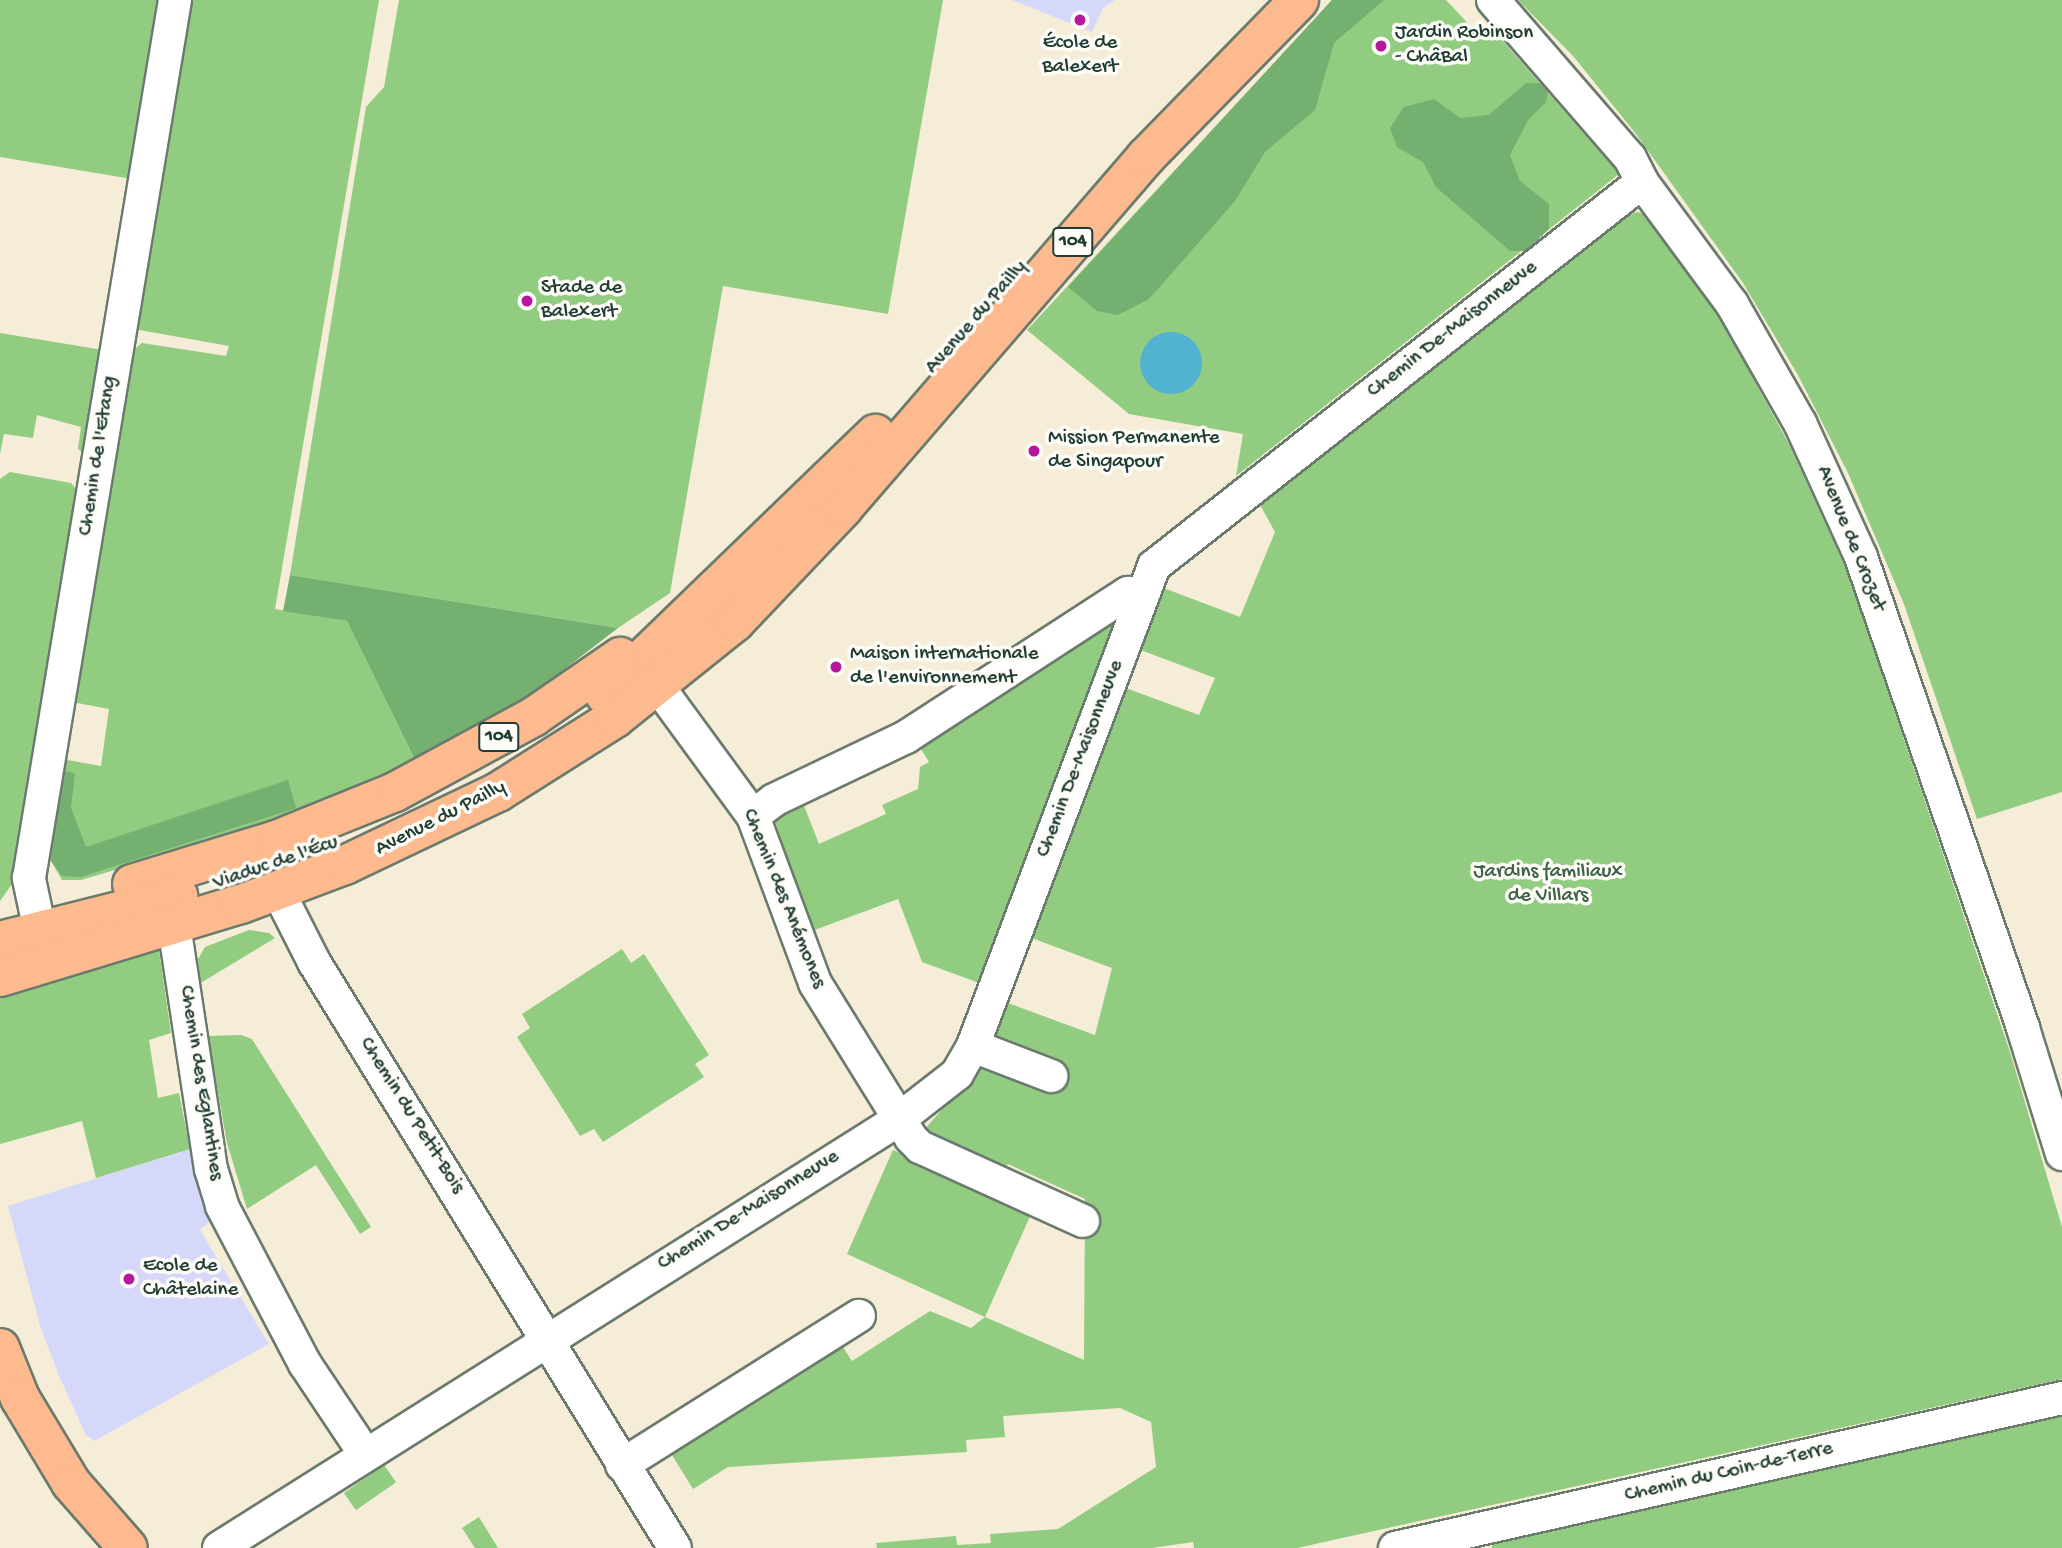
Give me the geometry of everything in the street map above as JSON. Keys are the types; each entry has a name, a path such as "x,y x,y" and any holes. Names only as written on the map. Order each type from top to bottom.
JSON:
{"main road":[{"name":"Avenue du Pailly","path":"605,695 857,453 1094,181 1269,0"},
{"name":"Avenue du Pailly","path":"0,977 278,891 420,832 498,792 657,685 735,622 813,539 1146,157 1299,0"},
{"name":"Avenue du Pailly","path":"605,695 702,629 813,539"},
{"name":"Avenue du Pailly","path":"0,923 323,823 463,758 598,674 768,541"},
{"name":"Viaduc de l'Écu","path":"0,941 222,884 332,845 478,775 605,695"},
{"path":"0,1348 20,1398 71,1483 128,1548"}],"street":[{"name":"Chemin de l'Etang","path":"36,912 29,878 175,0"},
{"name":"Avenue de Crozet","path":"1493,0 1600,120 1732,304 1800,423 1861,557 2001,961 2062,1154"},
{"name":"Chemin De-Maisonneuve","path":"219,1548 546,1339 898,1120 957,1074 973,1046 1154,566 1172,547 1642,182"},
{"path":"754,816 774,800 906,737 1128,593 1143,595"},
{"name":"Chemin des Anémones","path":"657,685 754,816 814,983 898,1120 920,1147 1083,1221"},
{"name":"Chemin du Petit-Bois","path":"278,891 291,923 546,1339"},
{"name":"Chemin des Eglantines","path":"174,925 211,1169 222,1206 305,1364 365,1454"},
{"path":"973,1046 1051,1076"},
{"path":"622,1465 859,1317"},
{"path":"546,1339 676,1548"},
{"name":"Chemin du Coin-de-Terre","path":"1395,1548 2062,1398"}],"shaded area":[{"name":"École de Balexert","path":"1012,0 1115,0 1103,8 1092,32"},
{"name":"Ecole de Châtelaine","path":"190,1149 209,1222 200,1230 269,1344 94,1441 86,1435 41,1329 8,1206"}],"green space":[{"path":"0,0 162,0 132,179 0,157"},
{"path":"190,0 379,0 275,609 347,621 417,764 306,813 81,880 62,880 48,856 62,759 101,766 109,709 72,702 131,352 142,343 226,356 229,346 134,329"},
{"name":"Stade de Balexert","path":"399,0 943,0 888,314 723,286 670,593 618,628 290,575 366,107 384,87"},
{"path":"1332,0 1446,0 1477,33 1488,24 1619,174 1236,476 1243,434 1129,414 1027,330"},
{"path":"1332,0 1384,0 1334,43 1315,110 1265,152 1235,201 1149,299 1118,315 1097,311 1068,287"},
{"path":"1518,0 2062,0 2062,792 1977,819 1904,604 1848,473 1798,375 1743,283 1636,134 1574,57"},
{"path":"1526,83 1540,83 1548,92 1546,102 1528,120 1510,155 1520,181 1549,204 1549,229 1526,251 1510,251 1436,187 1423,162 1397,147 1390,128 1404,107 1434,99 1460,118 1489,115"},
{"name":"Jardins familiaux de Villars","path":"1637,212 1649,215 1686,255 1679,261 1720,318 1789,444 1847,571 2010,1052 2062,1227 2062,1379 1297,1548 1194,1548 1193,1542 1152,1548 877,1548 876,1543 956,1536 957,1545 991,1543 990,1534 1058,1529 1156,1467 1151,1422 1120,1408 1003,1416 1005,1437 966,1440 967,1452 728,1467 693,1489 667,1447 839,1341 852,1361 930,1311 971,1328 985,1317 1084,1360 1085,1199 1008,1164 1005,1170 927,1137 923,1131 978,1069 1005,1002 1095,1035 1112,968 1029,937 1123,687 1199,715 1215,678 1138,649 1161,587 1240,617 1275,532 1259,503 1626,216"},
{"path":"0,333 103,350 85,455 78,449 81,427 37,415 33,438 4,434 0,454"},
{"path":"10,472 71,483 79,493 12,884 0,901 0,479"},
{"path":"290,575 618,628 527,698 417,764 347,621 283,611"},
{"path":"1112,614 1119,620 982,984 922,962 898,899 812,931 773,815 801,798 819,844 886,814 882,805 918,789 920,767 929,762 916,741"},
{"path":"63,771 75,773 71,808 86,847 288,780 296,808 81,877 62,876 51,861"},
{"path":"249,930 269,933 275,938 199,984 198,959 205,947"},
{"path":"622,949 631,963 644,954 709,1055 695,1064 704,1077 603,1142 594,1129 580,1136 517,1037 530,1028 522,1014"},
{"path":"159,950 171,1033 149,1040 158,1098 179,1093 190,1149 96,1178 82,1121 0,1144 0,994"},
{"path":"241,1035 252,1039 371,1227 360,1234 316,1165 247,1209 227,1143 208,1036"},
{"path":"893,1150 1032,1212 985,1317 847,1254"},
{"path":"2062,1416 2062,1548 1492,1548 1492,1541"},
{"path":"384,1465 396,1482 356,1510 344,1493"},
{"path":"479,1517 498,1548 475,1548 462,1528"}],"water":[{"path":"1171,332 1193,341 1202,363 1193,385 1171,394 1149,385 1140,363 1149,341"}],"place":[{"name":"École de Balexert","path":"1080,20"},
{"name":"Jardin Robinson - ChâBal","path":"1381,46"},
{"name":"Stade de Balexert","path":"527,301"},
{"name":"Mission Permanente de Singapour","path":"1034,451"},
{"name":"Maison internationale de l'environnement","path":"836,667"},
{"name":"Ecole de Châtelaine","path":"129,1279"}]}
